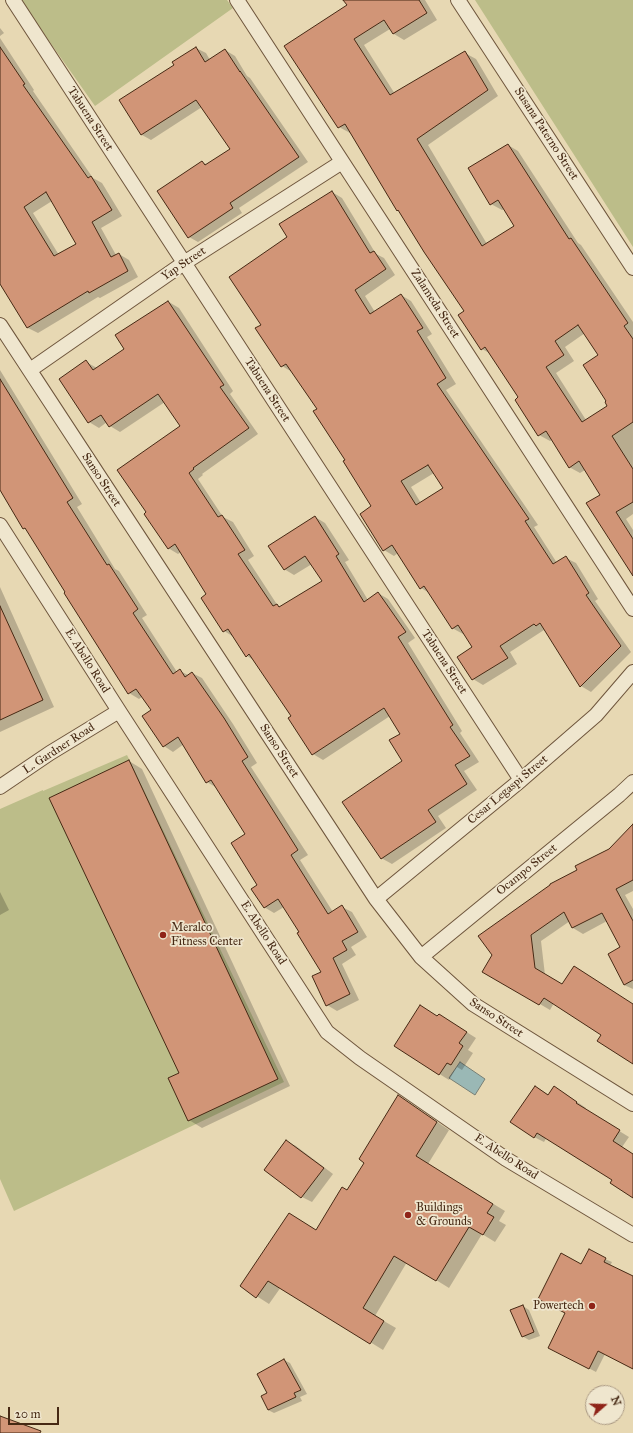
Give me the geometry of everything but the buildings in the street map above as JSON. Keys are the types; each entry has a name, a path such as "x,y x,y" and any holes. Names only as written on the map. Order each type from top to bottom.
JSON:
{"street":[{"name":"Tabuena Street","path":"13,0 521,780"},
{"name":"Zalameda Street","path":"237,0 633,608"},
{"name":"Susana Paterno Street","path":"458,0 633,268"},
{"name":"Yap Street","path":"30,370 184,263 342,162"},
{"name":"Sanso Street","path":"0,325 376,899 421,957 473,1004 633,1104"},
{"name":"E. Abello Road","path":"0,525 119,712 327,1032 360,1058 506,1159 633,1235"},
{"name":"Cesar Legaspi Street","path":"376,899 521,780 596,715 633,672"},
{"name":"L. Gardner Road","path":"0,787 50,753 119,712"},
{"name":"Ocampo Street","path":"421,957 633,782"}],"green space":[{"path":"20,0 227,0 233,8 95,106"},
{"path":"475,0 633,0 633,247"},
{"path":"127,755 284,1082 14,1211 0,1179 0,809"}],"water":[{"path":"460,1062 485,1079 475,1095 449,1078"}],"place":[{"name":"Meralco Fitness Center","path":"163,935"},
{"name":"Buildings & Grounds","path":"408,1215"},
{"name":"Powertech","path":"592,1306"}]}
